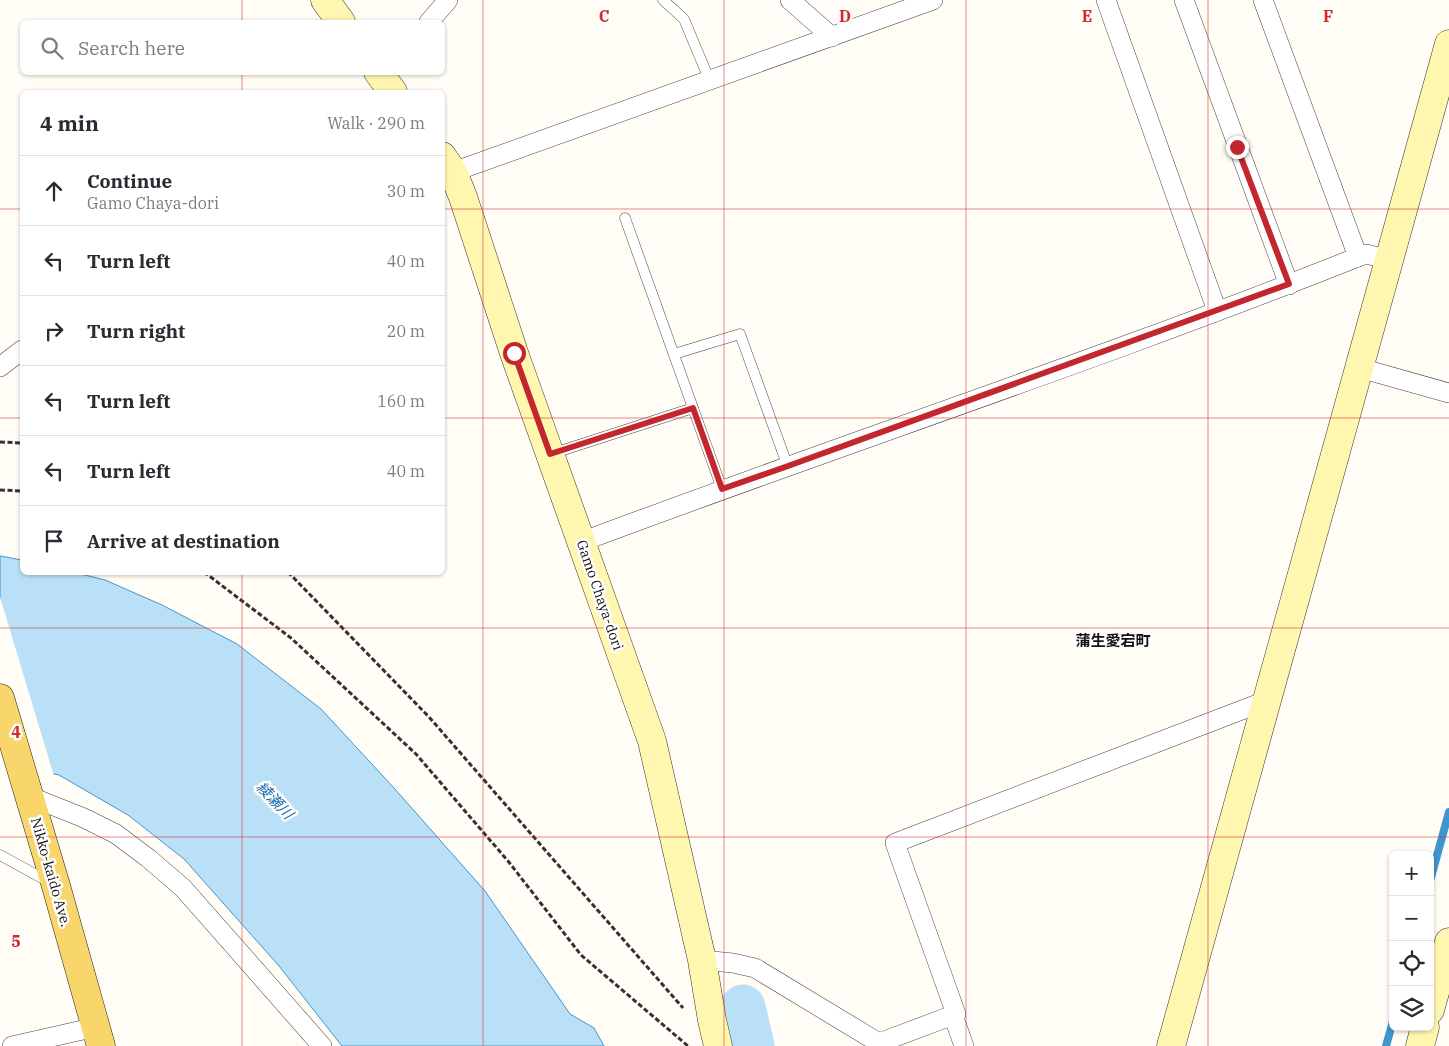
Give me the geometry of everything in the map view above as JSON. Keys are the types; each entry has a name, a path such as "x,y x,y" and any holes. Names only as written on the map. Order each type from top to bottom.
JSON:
{"main road":[{"name":"Nikko-kaido Ave.","path":"0,698 56,886 98,1037"}],"street":[{"path":"325,0 340,20"},
{"path":"431,20 448,0"},
{"path":"790,0 832,37"},
{"path":"448,164 832,37 932,0"},
{"path":"1106,0 1217,311"},
{"path":"1184,0 1289,284"},
{"path":"1263,0 1358,257"},
{"path":"1171,1046 1448,49"},
{"name":"Gamo Chaya-dori","path":"448,164 652,741 702,960 718,1046"},
{"path":"581,542 722,489 1217,311 1366,254 1390,260"},
{"path":"0,367 20,352"},
{"path":"1360,368 1449,393"},
{"path":"702,960 733,963 755,968 881,1045 956,1014 895,843 1268,700"},
{"path":"26,786 116,834 183,888 322,1046"},
{"path":"1434,996 1449,942"},
{"path":"953,1015 964,1046"},
{"path":"1420,1046 1424,1031"},
{"path":"12,1046 98,1037"}],"lane":[{"path":"663,0 684,19 708,79"},
{"path":"625,218 722,489"},
{"path":"674,354 740,334 788,466"},
{"path":"550,454 693,408"},
{"path":"0,855 56,886"}],"path":[{"path":"0,442 20,443"},
{"path":"0,490 20,492"},
{"path":"208,575 291,638 416,754 508,861 581,956 688,1046"},
{"path":"291,575 429,717 686,1012"}],"water":[{"name":"綾瀬川","path":"0,556 20,560 20,575 85,575 105,580 162,605 237,644 321,709 485,891 570,1014 594,1028 604,1046 342,1046 279,966 184,859 128,815 59,775 0,762"}],"pier":[{"path":"0,597 54,776 0,764"}],"waterway":[{"path":"1434,866 1449,812"},
{"path":"743,1007 752,1046"},
{"path":"1386,1046 1390,1031"}],"district":[{"name":"蒲生愛宕町","path":"1113,640"}],"route":[{"path":"514,353 550,454 693,408 722,489 1289,284 1237,147"}]}
